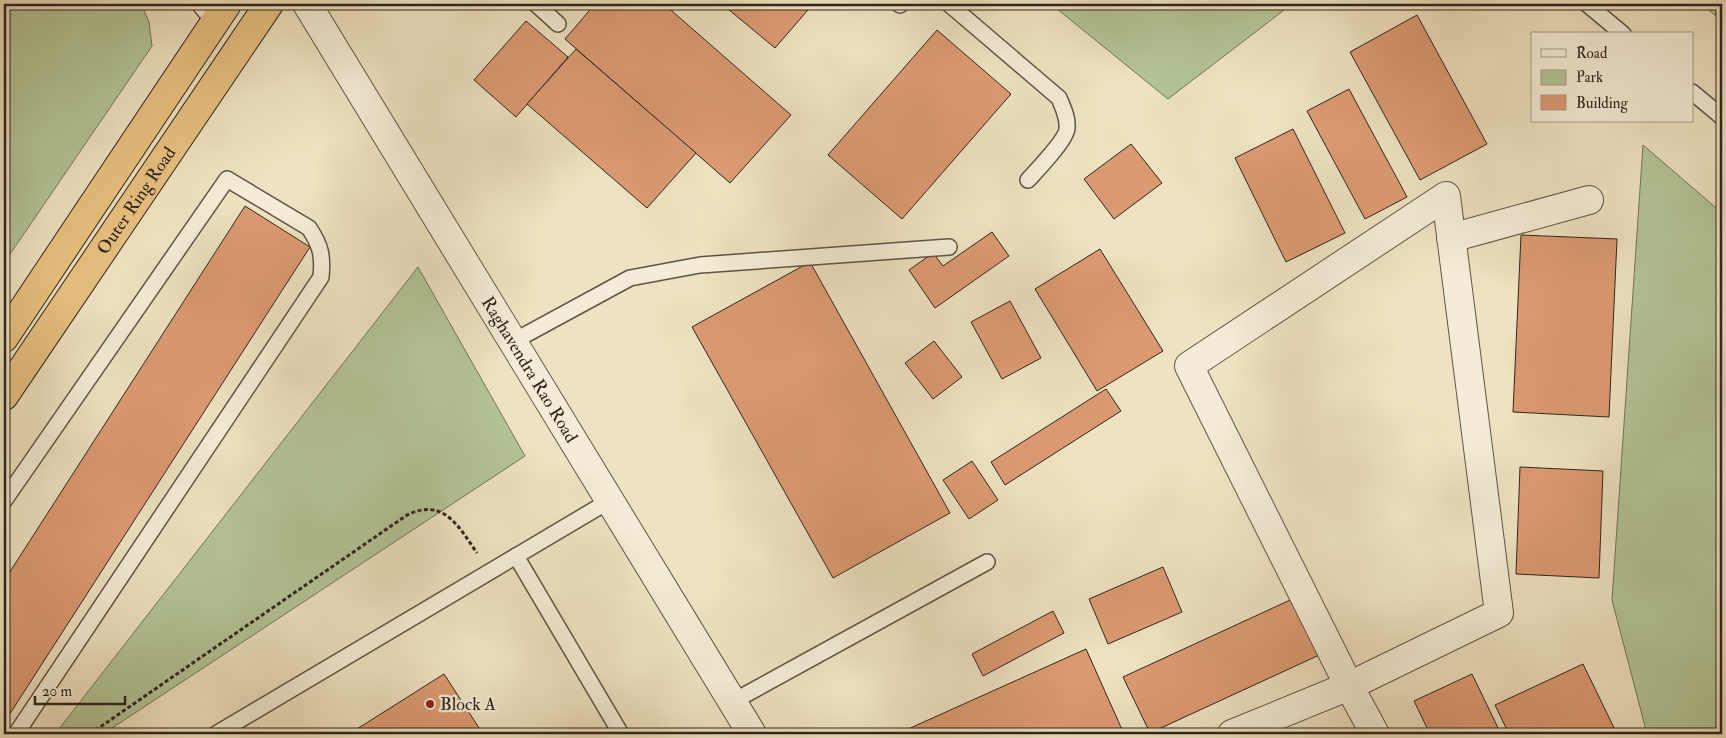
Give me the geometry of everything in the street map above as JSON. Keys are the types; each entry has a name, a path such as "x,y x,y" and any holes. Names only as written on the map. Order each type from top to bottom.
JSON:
{"highway":[{"name":"Outer Ring Road","path":"4,396 269,4"},
{"name":"Outer Ring Road","path":"4,338 214,10"}],"street":[{"name":"Raghavendra Rao Road","path":"307,4 752,734"},
{"path":"1232,734 1349,686 1499,613 1446,196 1189,366 1349,686 1375,734"},
{"path":"1451,238 1589,200"}],"lane":[{"path":"536,4 558,24"},
{"path":"949,4 1058,98 1066,112 1068,129 1060,142 1028,180"},
{"path":"1588,4 1621,32"},
{"path":"1694,94 1722,117"},
{"path":"4,501 227,179 309,228 317,240 323,258 321,277 16,734"},
{"path":"512,342 630,278 700,265 948,247"},
{"path":"216,734 609,501"},
{"path":"516,556 621,734"},
{"path":"732,702 987,562"}],"path":[{"path":"90,734 415,510 436,510 447,515 456,523 490,571"}],"green space":[{"path":"4,4 141,4 149,22 152,46 4,263"},
{"path":"1051,4 1292,4 1168,99"},
{"path":"1702,4 1722,4 1722,21"},
{"path":"1643,145 1722,213 1722,734 1647,734 1612,600"},
{"path":"418,267 525,456 103,734 55,734"}],"building":[{"path":"595,4 664,4 791,115 730,183 565,39"},
{"path":"722,4 813,4 775,48"},
{"path":"1417,15 1487,144 1420,180 1350,52"},
{"path":"526,21 568,57 516,117 474,80"},
{"path":"937,30 1011,94 902,219 828,155"},
{"path":"576,49 696,153 647,208 527,104"},
{"path":"1349,89 1407,197 1365,219 1307,111"},
{"path":"1293,129 1345,233 1286,262 1235,158"},
{"path":"1131,144 1162,183 1114,219 1084,179"},
{"path":"245,206 310,247 4,723 4,581"},
{"path":"992,232 1009,256 935,308 909,270 933,253 943,266"},
{"path":"1521,235 1617,239 1609,417 1513,412"},
{"path":"1100,249 1163,351 1097,391 1035,289"},
{"path":"810,262 950,513 833,578 692,327"},
{"path":"1010,301 1041,358 1002,379 971,322"},
{"path":"934,341 962,377 933,399 905,363"},
{"path":"1106,389 1121,411 1005,485 991,462"},
{"path":"972,461 998,500 969,519 943,480"},
{"path":"1520,467 1603,471 1599,578 1516,574"},
{"path":"1163,567 1182,612 1108,644 1089,599"},
{"path":"1301,595 1328,651 1150,733 1123,677"},
{"path":"1053,611 1064,633 983,676 972,654"},
{"path":"1086,649 1124,734 897,734"},
{"path":"1583,664 1617,734 1509,734 1495,705"},
{"name":"Block A","path":"444,674 483,734 349,734"},
{"path":"1472,674 1501,734 1430,734 1414,701"}],"place":[{"name":"Block A","path":"430,704"}]}
